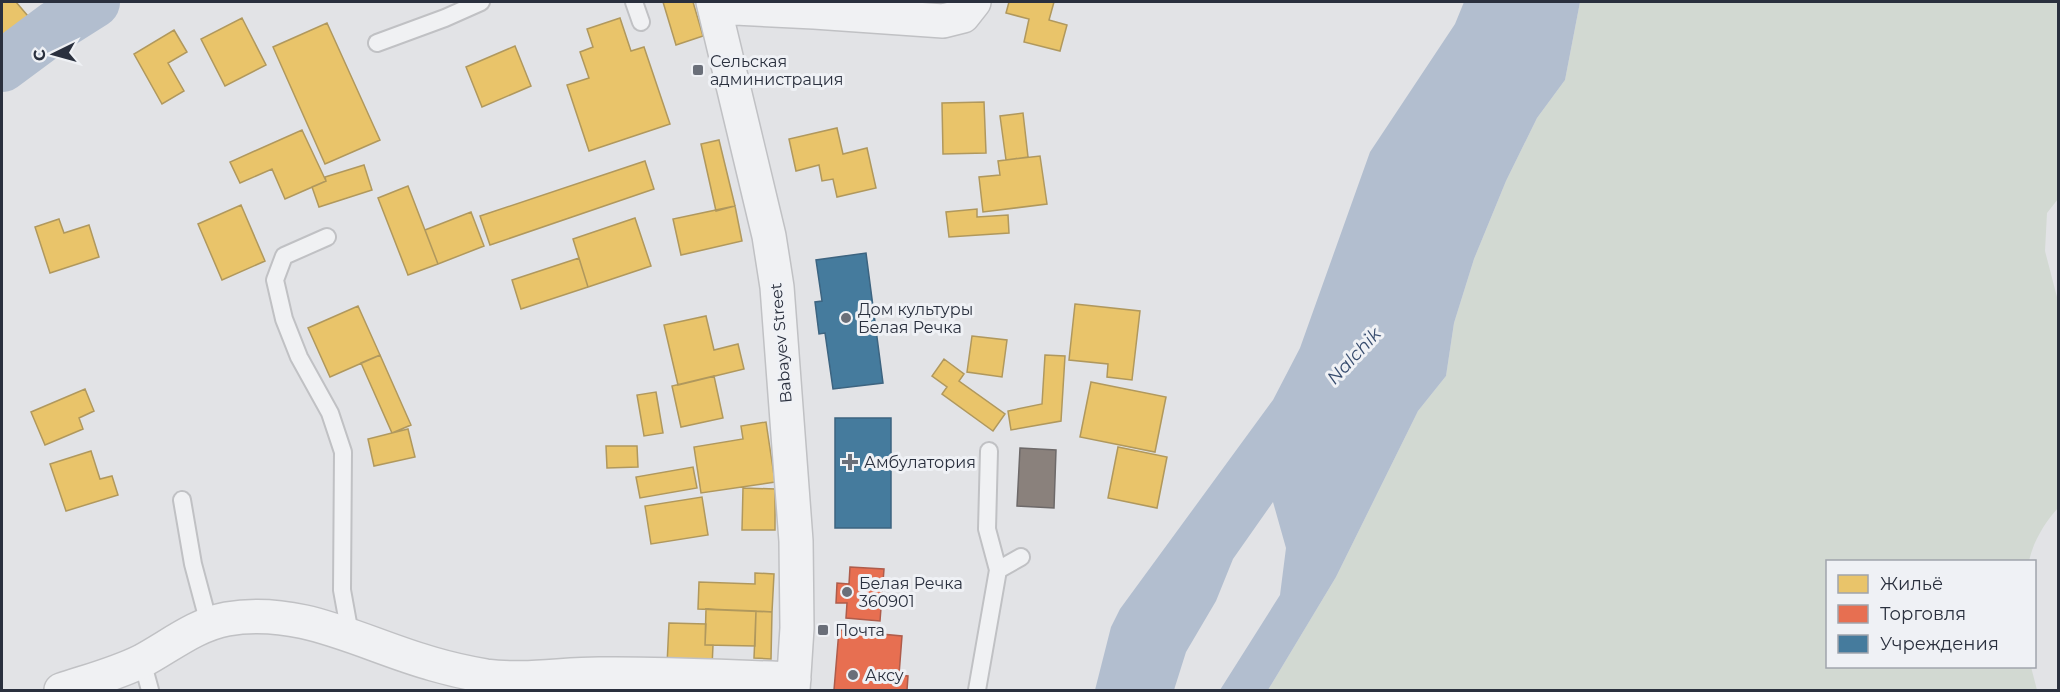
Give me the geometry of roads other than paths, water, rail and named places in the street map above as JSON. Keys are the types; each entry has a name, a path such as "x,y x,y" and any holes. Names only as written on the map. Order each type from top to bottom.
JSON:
{"street":[{"path":"714,4 943,21 963,16 974,2"},
{"name":"Babayev Street","path":"714,4 767,225 777,287 796,541 797,628 793,685"},
{"path":"61,690 108,675 146,675 176,640 209,624 228,619 274,617 314,624 350,634 432,664 488,676 600,674 793,685"}],"lane":[{"path":"377,43 481,2"},
{"path":"634,2 641,22"},
{"path":"327,237 284,256 275,280 284,319 299,357 330,413 343,452 342,590 350,634"},
{"path":"977,690 999,570 987,529 988,451"},
{"path":"182,500 193,564 209,624"},
{"path":"999,570 1021,557"}],"water":[{"name":"Nalchik","path":"1464,2 1580,2 1565,80 1537,118 1506,181 1474,259 1454,323 1446,376 1418,411 1336,577 1268,690 1220,690 1280,595 1286,548 1273,502 1233,559 1216,601 1186,652 1174,690 1095,690 1111,627 1120,609 1273,400 1300,348 1370,152 1455,24"}],"waterway":[{"path":"2,66 56,26 94,2"}],"place":[{"name":"Сельская администрация","path":"698,70"},
{"name":"Дом культуры Белая Речка","path":"846,318"},
{"name":"Амбулатория","path":"850,462"},
{"name":"Белая Речка 360901","path":"847,592"},
{"name":"Почта","path":"823,630"},
{"name":"Аксу","path":"853,675"}]}
